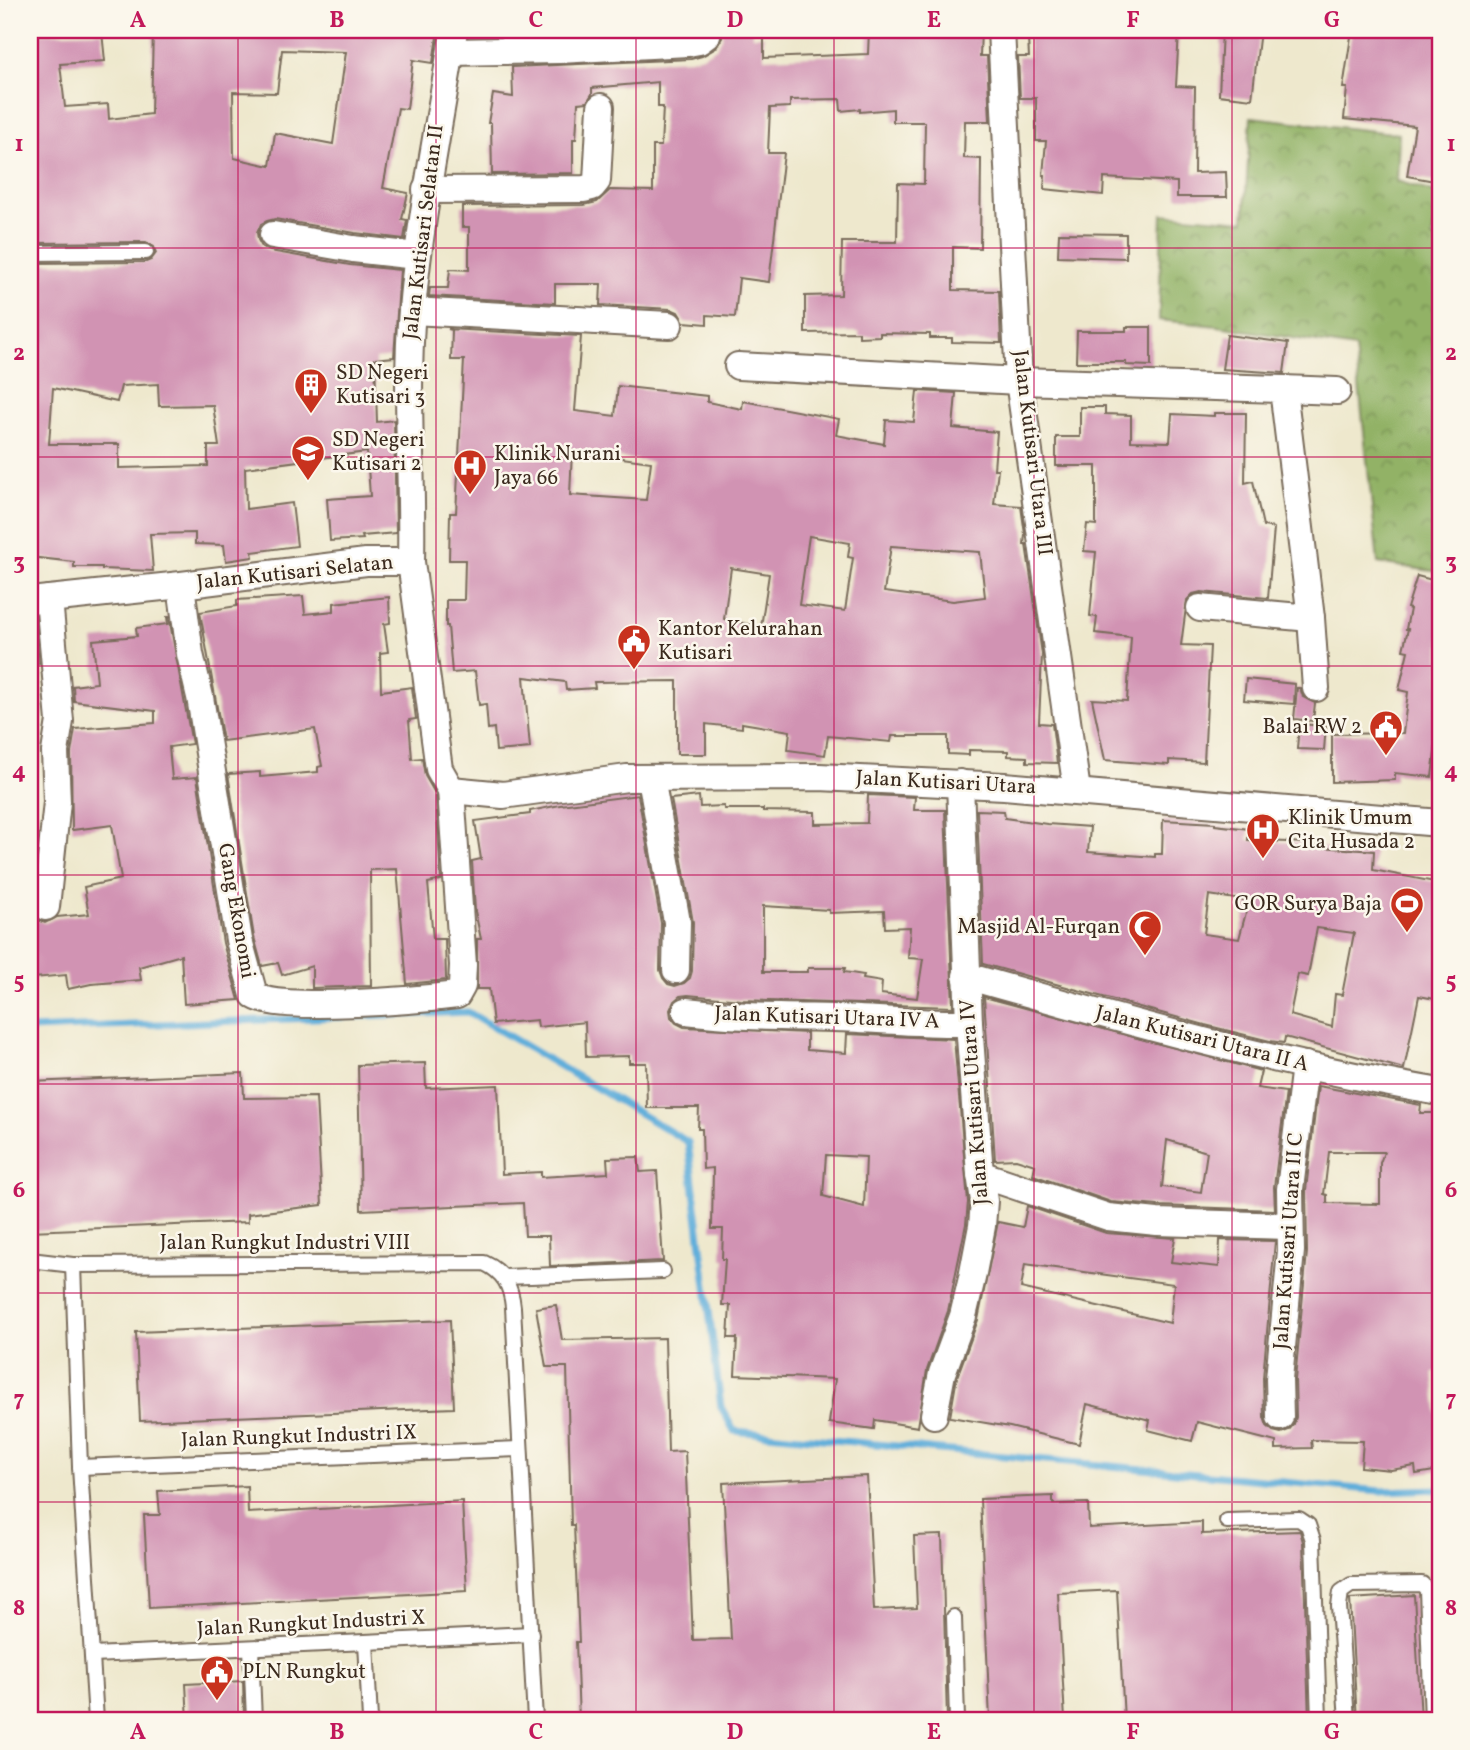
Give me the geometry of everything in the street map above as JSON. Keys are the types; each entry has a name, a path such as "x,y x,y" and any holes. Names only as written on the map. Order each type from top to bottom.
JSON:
{"street":[{"path":"452,41 559,50 688,43 699,41 707,35 708,30"},
{"name":"Jalan Kutisari Utara III","path":"1001,30 1019,382 1077,791"},
{"name":"Jalan Kutisari Selatan II","path":"411,562 409,351 412,311 426,190 452,41"},
{"path":"426,190 592,187 597,181 601,107"},
{"path":"273,235 417,257"},
{"path":"412,311 669,325"},
{"path":"738,366 1019,382 1337,391"},
{"path":"1283,389 1311,618 1316,688"},
{"name":"Jalan Kutisari Selatan","path":"39,600 181,586 366,562 411,562 439,769 451,790"},
{"name":"Gang Ekonomi","path":"181,586 190,654 200,696 239,940 250,989 259,1000 302,1004 364,1002 451,996 460,992 463,965 451,790"},
{"path":"39,600 60,721 55,752 57,802 46,907"},
{"path":"1200,608 1311,618"},
{"name":"Jalan Kutisari Utara","path":"451,790 503,794 627,778 819,777 1077,791 1440,823"},
{"path":"651,778 677,922 676,970"},
{"name":"Jalan Kutisari Utara IV","path":"934,1415 948,1351 963,1316 982,1226 984,1201 966,976 960,783"},
{"name":"Jalan Kutisari Utara II A","path":"966,976 1101,1014 1364,1080 1440,1092"},
{"name":"Jalan Kutisari Utara IV A","path":"686,1011 923,1024 969,1023"},
{"name":"Jalan Kutisari Utara II C","path":"1280,1417 1279,1378 1291,1251 1295,1142 1305,1065"},
{"path":"980,1174 1108,1217 1157,1222 1290,1226"}],"lane":[{"path":"30,253 146,251"},
{"name":"Jalan Rungkut Industri VIII","path":"30,1260 73,1265 484,1263 495,1268 504,1277"},
{"path":"73,1265 80,1467 96,1720"},
{"path":"535,1720 512,1292 504,1277 663,1271"},
{"name":"Jalan Rungkut Industri IX","path":"80,1467 519,1449"},
{"path":"1227,1521 1299,1519 1308,1525 1313,1540 1318,1720"},
{"path":"1347,1720 1339,1606 1341,1592 1351,1585 1422,1584 1427,1590 1432,1720"},
{"path":"954,1617 957,1720"},
{"name":"Jalan Rungkut Industri X","path":"93,1655 531,1634"},
{"path":"366,1642 370,1720"},
{"path":"251,1648 254,1720"}],"green space":[{"path":"1251,117 1399,134 1397,181 1439,194 1432,238 1440,241 1440,572 1378,563 1355,348 1218,326 1159,320 1162,214 1244,221"}],"building":[{"path":"153,30 438,30 433,63 413,60 407,109 398,108 383,188 408,193 402,219 407,220 404,239 275,219 261,224 257,233 262,247 270,251 350,265 400,270 394,357 375,359 377,422 394,420 396,533 330,541 327,499 370,496 367,452 245,468 246,509 292,503 297,546 252,552 253,557 226,561 224,545 195,544 195,533 150,534 153,571 74,567 74,562 30,557 30,263 146,262 156,253 154,247 146,242 30,243 30,34 102,32 105,61 60,64 65,107 108,104 109,119 151,114","holes":["282,50 346,52 333,144 275,133 270,166 234,158 233,92 277,93","158,384 159,406 213,405 219,446 208,446 208,466 119,468 119,444 49,444 53,388 117,402 121,386"]},
{"path":"512,30 641,30 512,35"},
{"path":"723,30 752,30 752,36 764,36 764,58 868,54 869,30 981,30 980,56 987,56 990,121 965,121 964,158 981,159 980,248 953,247 953,290 999,291 1001,343 952,342 952,338 930,338 930,334 880,333 880,336 859,337 859,332 805,333 805,296 841,295 842,242 897,242 898,183 924,184 925,122 893,122 893,109 841,111 840,99 790,100 790,107 770,108 768,153 784,153 769,282 739,278 735,317 707,315 707,324 684,322 678,312 671,309 600,305 601,284 555,284 555,303 429,296 430,288 448,288 450,269 469,270 469,227 462,227 462,206 584,205 597,202 610,190 653,191 653,146 661,146 663,107 658,107 658,82 592,88 587,102 578,103 576,139 573,139 573,173 492,174 491,123 488,123 493,94 513,97 512,67 691,59 716,48"},
{"path":"1128,30 1179,30 1176,86 1195,87 1194,173 1226,172 1227,197 1177,197 1177,182 1104,178 1103,195 1044,189 1046,141 1036,141 1036,98 1020,98 1018,57 1029,57 1028,38 1128,33"},
{"path":"1222,30 1260,30 1252,99 1219,95"},
{"path":"1352,30 1440,30 1440,182 1407,176 1415,126 1344,119 1347,88 1343,88"},
{"path":"1059,233 1126,234 1126,258 1058,256"},
{"path":"1126,327 1151,327 1151,366 1126,365 1126,362 1076,362 1077,331 1126,331"},
{"path":"448,329 581,336 575,411 615,416 618,386 707,396 707,402 742,409 743,401 839,419 836,435 884,444 886,420 914,422 917,391 956,393 953,428 997,432 994,469 998,469 994,504 1021,506 1024,544 1042,654 1039,723 1052,724 1057,763 1027,762 1027,757 1008,756 1008,751 969,750 969,755 948,754 948,736 892,736 891,742 828,736 825,755 788,750 790,731 742,723 742,728 706,724 706,754 677,754 677,681 594,682 595,688 566,690 565,682 524,677 530,748 496,751 494,728 488,729 486,704 479,705 475,671 452,673 446,626 446,600 464,600 465,560 449,560 450,513 456,513 464,360 451,360 452,330","holes":["572,451 651,462 646,500 570,495","809,536 850,543 848,557 853,558 845,611 799,605","891,546 980,552 985,597 953,601 884,592","731,568 769,574 761,627 724,619"]},
{"path":"1227,335 1288,343 1284,373 1222,369"},
{"path":"1080,407 1105,407 1105,414 1131,415 1131,441 1170,442 1172,414 1214,416 1214,413 1246,413 1245,483 1253,481 1263,526 1274,528 1268,598 1201,592 1193,594 1187,600 1181,645 1210,646 1204,762 1169,760 1169,765 1105,760 1092,699 1127,701 1131,637 1095,633 1097,617 1090,616 1096,552 1084,551 1087,524 1096,525 1096,466 1056,466 1056,437 1080,437"},
{"path":"1417,576 1440,582 1440,710 1432,777 1395,773 1395,780 1332,782 1332,734 1403,733 1408,692 1399,690 1408,651 1403,650 1410,609 1407,608"},
{"path":"303,596 305,614 334,611 334,603 389,597 390,623 384,624 388,652 380,653 381,691 412,687 416,719 409,720 412,759 422,758 425,776 436,795 441,880 428,883 433,939 445,939 446,980 407,984 397,869 370,870 371,986 312,988 312,966 282,975 278,963 262,966 254,937 228,774 260,772 260,777 318,772 318,767 322,766 315,729 223,741 200,612 237,606 237,600"},
{"path":"35,617 39,664 30,665 30,618"},
{"path":"167,617 192,744 169,747 172,779 197,777 223,943 239,1000 184,1004 181,955 139,967 141,980 91,984 68,989 66,975 34,978 30,921 45,923 57,917 89,914 84,887 121,879 112,825 72,830 71,753 75,729 155,723 155,711 74,701 73,686 97,683 93,640 137,636 136,628 168,624"},
{"path":"1246,679 1295,684 1294,704 1244,700"},
{"path":"1297,688 1300,688 1303,697 1315,703 1313,721 1294,719"},
{"path":"1299,724 1326,726 1324,750 1297,749"},
{"path":"638,795 661,923 660,970 668,984 675,986 690,978 692,971 693,922 671,799 699,796 700,807 815,812 815,824 867,823 868,795 915,797 914,810 945,810 953,1007 741,1000 688,995 680,996 674,1001 670,1010 671,1017 684,1027 807,1033 807,1050 846,1053 847,1034 954,1039 968,1202 966,1224 948,1311 927,1370 918,1427 875,1420 874,1429 829,1423 835,1379 735,1375 737,1338 728,1338 730,1305 722,1305 725,1259 722,1259 723,1229 712,1229 713,1168 703,1169 702,1129 698,1129 699,1108 647,1108 646,1063 629,1063 629,1056 586,1057 585,1022 538,1027 537,1020 493,1024 489,989 477,989 477,939 481,939 475,911 472,861 481,859 475,821 530,814 530,811","holes":["763,906 829,910 829,913 884,911 885,928 910,927 908,958 923,959 917,998 881,994 882,982 863,979 864,975 844,972 845,968 808,968 808,972 763,972","826,1155 866,1157 864,1207 823,1196"]},
{"path":"977,810 1004,811 1005,818 1090,827 1088,852 1155,857 1155,854 1162,854 1163,820 1215,823 1249,829 1248,840 1374,851 1373,870 1440,883 1440,1000 1419,996 1404,1069 1285,1037 1284,1043 1270,1041 1205,1025 983,964","holes":["1209,895 1249,901 1239,939 1204,934","1317,928 1354,933 1342,995 1335,994 1332,1027 1290,1015 1298,974 1308,976"]},
{"path":"984,997 1261,1071 1257,1088 1286,1092 1274,1187 1275,1210 1111,1202 1033,1175 1035,1165 1016,1159 995,1160","holes":["1167,1140 1207,1152 1201,1192 1162,1187"]},
{"path":"425,1063 426,1088 498,1085 502,1174 541,1172 541,1177 608,1173 607,1158 638,1157 640,1172 657,1171 663,1261 550,1266 549,1236 525,1236 523,1203 361,1210 358,1065"},
{"path":"243,1073 244,1098 316,1097 322,1205 248,1214 248,1222 30,1231 30,1082"},
{"path":"1318,1086 1421,1105 1420,1113 1440,1113 1440,1371 1433,1372 1440,1439 1440,1470 1416,1474 1415,1466 1391,1470 1361,1467 1363,1441 1311,1440 1312,1448 1276,1449 1276,1442 1197,1422 1192,1441 1148,1430 1150,1420 1087,1404 1079,1444 1010,1427 950,1417 957,1377 978,1320 998,1222 1023,1227 1027,1206 1106,1233 1175,1238 1171,1262 1219,1267 1220,1240 1275,1241 1263,1378 1264,1417 1267,1426 1273,1431 1281,1433 1289,1430 1296,1417 1295,1380 1307,1252 1306,1190","holes":["1329,1152 1384,1152 1380,1163 1380,1204 1327,1203 1327,1195 1324,1194","1025,1264 1174,1284 1170,1323 1021,1288"]},
{"path":"556,1305 562,1340 665,1338 668,1452 685,1451 693,1640 731,1639 723,1483 867,1476 874,1610 917,1608 914,1536 942,1535 947,1720 579,1720 576,1642 579,1642 574,1525 571,1525 567,1367 546,1367 536,1308"},
{"path":"450,1320 454,1408 140,1421 136,1332"},
{"path":"247,1486 248,1513 462,1501 467,1591 149,1608 144,1515 160,1515 158,1491"},
{"path":"1053,1496 1053,1504 1088,1503 1089,1528 1202,1522 1202,1534 1300,1531 1303,1542 1309,1720 1124,1720 1117,1590 1058,1593 1065,1720 990,1720 980,1499"},
{"path":"1414,1595 1421,1720 1357,1720 1350,1599"},
{"name":"PLN Rungkut","path":"243,1681 244,1720 188,1720 186,1684"}],"waterway":[{"path":"30,1029 468,1012 688,1142 721,1407 734,1431 1381,1491 1440,1489"}],"place":[{"name":"SD Negeri Kutisari 3","path":"311,415"},
{"name":"SD Negeri Kutisari 2","path":"308,482"},
{"name":"Klinik Nurani Jaya 66","path":"470,496"},
{"name":"Kantor Kelurahan Kutisari","path":"634,671"},
{"name":"Balai RW 2","path":"1386,757"},
{"name":"Klinik Umum Cita Husada 2","path":"1263,860"},
{"name":"GOR Surya Baja","path":"1407,934"},
{"name":"Masjid Al-Furqan","path":"1145,957"},
{"name":"PLN Rungkut","path":"217,1702"}]}
